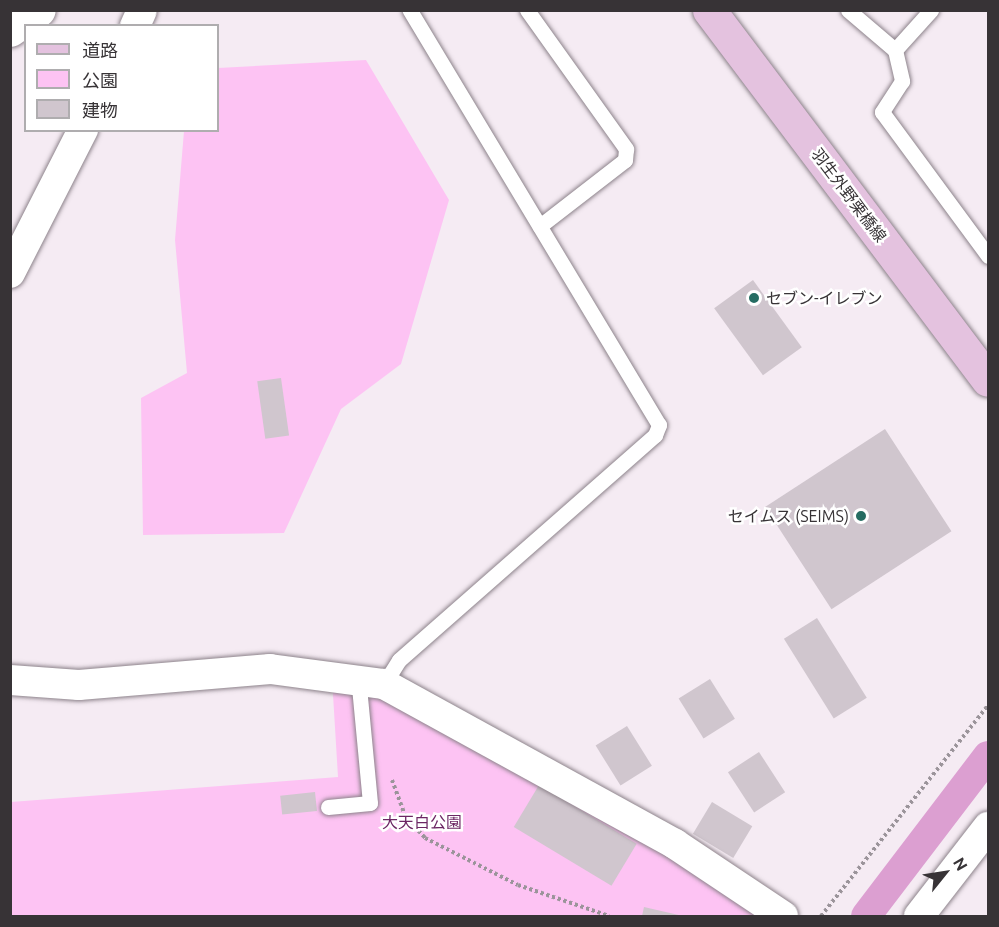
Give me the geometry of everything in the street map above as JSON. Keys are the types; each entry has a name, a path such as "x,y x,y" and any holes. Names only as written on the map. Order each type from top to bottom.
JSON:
{"main road":[{"name":"羽生外野栗橋線","path":"709,10 988,380"}],"street":[{"path":"10,30 39,10"},
{"path":"136,24 142,10"},
{"path":"10,273 81,132"},
{"path":"10,680 79,685 270,669 371,680 675,844 783,916"},
{"path":"919,916 988,826"}],"lane":[{"path":"328,807 370,803 371,680 399,660 655,435 659,425 410,10"},
{"path":"526,10 626,149 625,160 540,226"},
{"path":"848,10 895,50 902,81 882,112 988,256"},
{"path":"895,50 931,10"}],"path":[{"path":"821,916 988,705"},
{"path":"390,772 406,818 425,838 518,885 609,916"}],"green space":[{"path":"366,60 449,200 401,364 341,409 284,533 143,535 141,398 187,373 175,240 184,132 219,132 219,68"},
{"name":"大天白公園","path":"332,678 371,686 664,852 765,916 11,916 11,802 338,777"}],"building":[{"path":"753,280 802,347 763,375 714,308"},
{"path":"281,378 289,435 265,439 257,381"},
{"path":"885,429 951,531 832,609 765,507"},
{"path":"817,618 867,698 834,718 784,639"},
{"path":"710,679 735,719 704,738 679,699"},
{"path":"627,726 652,766 621,785 596,746"},
{"path":"759,752 785,792 754,812 728,772"},
{"path":"539,785 637,844 611,886 514,827"},
{"path":"315,792 317,811 282,815 280,796"},
{"path":"712,802 752,826 733,858 693,834"},
{"path":"644,907 683,916 642,916"}],"waterway":[{"path":"866,916 988,756"}],"place":[{"name":"セブン-イレブン","path":"754,298"},
{"name":"セイムス (SEIMS)","path":"861,516"}]}
